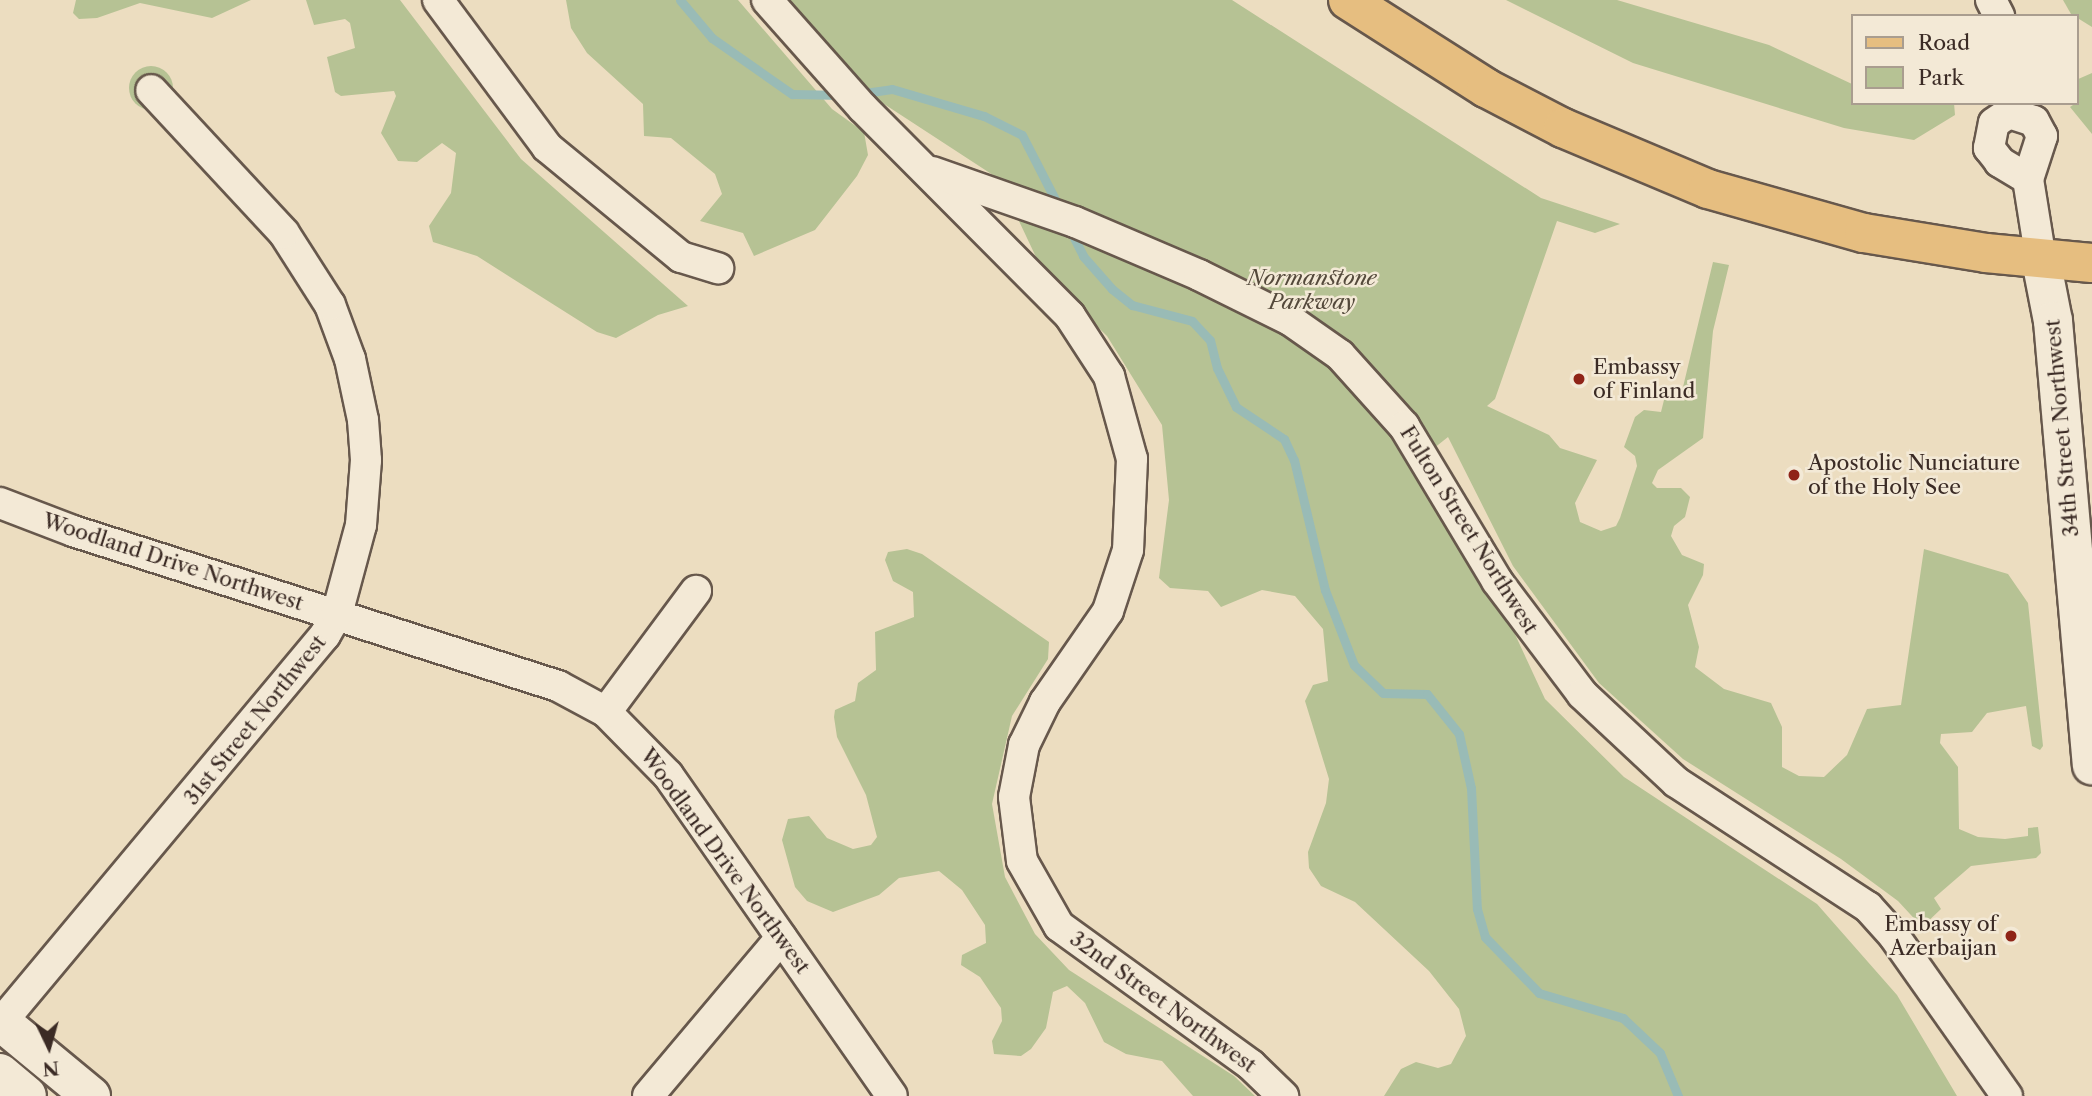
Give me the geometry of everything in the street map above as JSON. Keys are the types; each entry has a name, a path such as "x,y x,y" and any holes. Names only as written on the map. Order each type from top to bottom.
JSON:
{"main road":[{"path":"1348,0 1486,88 1563,128 1708,189 1864,233 2041,260 2092,263"},
{"name":"34th Street Northwest","path":"2041,260 2053,321 2092,765"},
{"path":"1,1023 91,1096"},
{"path":"0,1073 27,1096"}],"street":[{"path":"438,0 547,147 681,257 718,268"},
{"name":"32nd Street Northwest","path":"767,0 863,107 932,172 1039,281 1086,337 1115,390 1132,459 1132,523 1117,589 1097,630 1045,702 1024,745 1014,812 1022,861 1059,926 1251,1065 1283,1096"},
{"name":"31st Street Northwest","path":"1,1023 307,659 337,614 356,548 366,481 360,401 345,342 311,270 284,233 151,90"},
{"path":"2028,178 1994,156 1999,113 2034,121 2042,136 2028,178 2041,260"},
{"name":"Fulton Street Northwest","path":"932,172 1075,222 1278,313 1349,363 1411,435 1497,581 1582,694 1676,782 1868,907 1894,936 2007,1096"},
{"name":"Woodland Drive Northwest","path":"0,503 73,531 558,686 606,712 668,775 892,1096"},
{"path":"606,712 696,591"},
{"path":"648,1096 781,938"}],"green space":[{"path":"76,0 251,0 212,18 140,3 97,18 79,19 73,13"},
{"path":"306,0 400,0 521,159 688,306 658,315 616,338 597,332 477,256 433,242 429,226 451,193 456,153 442,143 417,162 398,161 381,133 396,96 394,91 341,96 335,92 327,57 355,48 350,23 345,19 314,25"},
{"path":"566,0 738,0 832,109 864,132 868,155 857,176 815,230 754,256 743,233 700,221 722,194 715,174 671,138 644,136 643,104 587,53 571,28"},
{"name":"Normanstone Parkway","path":"781,0 1232,0 1541,198 1620,224 1595,233 1557,221 1495,399 1487,406 1549,435 1560,448 1597,460 1575,503 1580,522 1601,531 1616,526 1637,466 1635,456 1624,447 1635,417 1644,410 1661,412 1665,396 1683,387 1713,262 1729,265 1713,331 1703,438 1658,470 1652,483 1657,488 1681,488 1690,497 1685,517 1674,526 1671,536 1682,555 1704,564 1703,575 1688,605 1699,647 1695,667 1724,689 1771,703 1782,727 1782,767 1799,776 1824,777 1847,755 1867,709 1901,705 1924,549 2008,574 2028,603 2043,746 2040,750 2032,746 2026,706 1987,713 1972,732 1941,734 1940,743 1958,767 1959,829 1978,837 2005,839 2028,836 2028,828 2038,827 2041,853 2036,858 1971,866 1934,898 1941,909 1922,927 1898,901 1841,859 1683,759 1599,683 1513,566 1448,437 1409,468 1451,519 1500,602 1545,699 1624,777 1817,904 1897,995 1957,1096 1384,1096 1401,1069 1416,1062 1438,1068 1451,1064 1466,1036 1459,1009 1429,971 1355,902 1321,886 1309,868 1308,852 1326,803 1329,779 1305,701 1313,685 1328,681 1323,629 1295,596 1262,590 1221,607 1208,591 1170,588 1159,578 1169,500 1162,425 1107,336 1045,276 999,179 858,87"},
{"path":"1506,0 1617,0 1769,45 1850,83 1850,105 1954,105 1955,115 1914,140 1844,128 1633,63"},
{"path":"2063,0 2092,0 2092,27 2078,18 2078,14 2071,14"},
{"path":"151,66 166,73 173,88 166,103 151,110 136,103 129,88 136,73"},
{"path":"2092,73 2092,134 2070,107 2078,105 2078,79"},
{"path":"907,549 922,554 1049,642 1048,659 1012,716 992,804 1005,877 1035,934 1069,970 1234,1076 1255,1096 1193,1096 1162,1061 1126,1054 1104,1042 1085,1003 1067,986 1053,992 1046,1028 1031,1049 1021,1056 994,1054 992,1041 1002,1021 1001,1008 980,977 961,965 962,955 986,943 985,925 962,890 939,871 899,878 879,895 833,912 807,901 795,887 782,840 788,819 809,816 827,838 853,849 871,845 877,837 866,795 837,737 834,717 835,710 855,701 858,683 876,670 875,632 914,617 913,592 893,581 885,560 888,552"}],"waterway":[{"path":"680,0 712,38 792,94 843,95"},
{"path":"857,94 892,89 984,116 1022,135 1061,211"},
{"path":"1070,230 1083,256 1112,289 1132,305 1192,321 1210,340 1217,368 1236,407 1284,439 1294,460 1325,590 1354,665 1383,693 1427,694 1459,734 1471,788 1477,909 1485,937 1539,993 1623,1018 1660,1053 1678,1096"}],"place":[{"name":"Embassy of Finland","path":"1579,379"},
{"name":"Apostolic Nunciature of the Holy See","path":"1794,475"},
{"name":"Embassy of Azerbaijan","path":"2011,936"}]}
